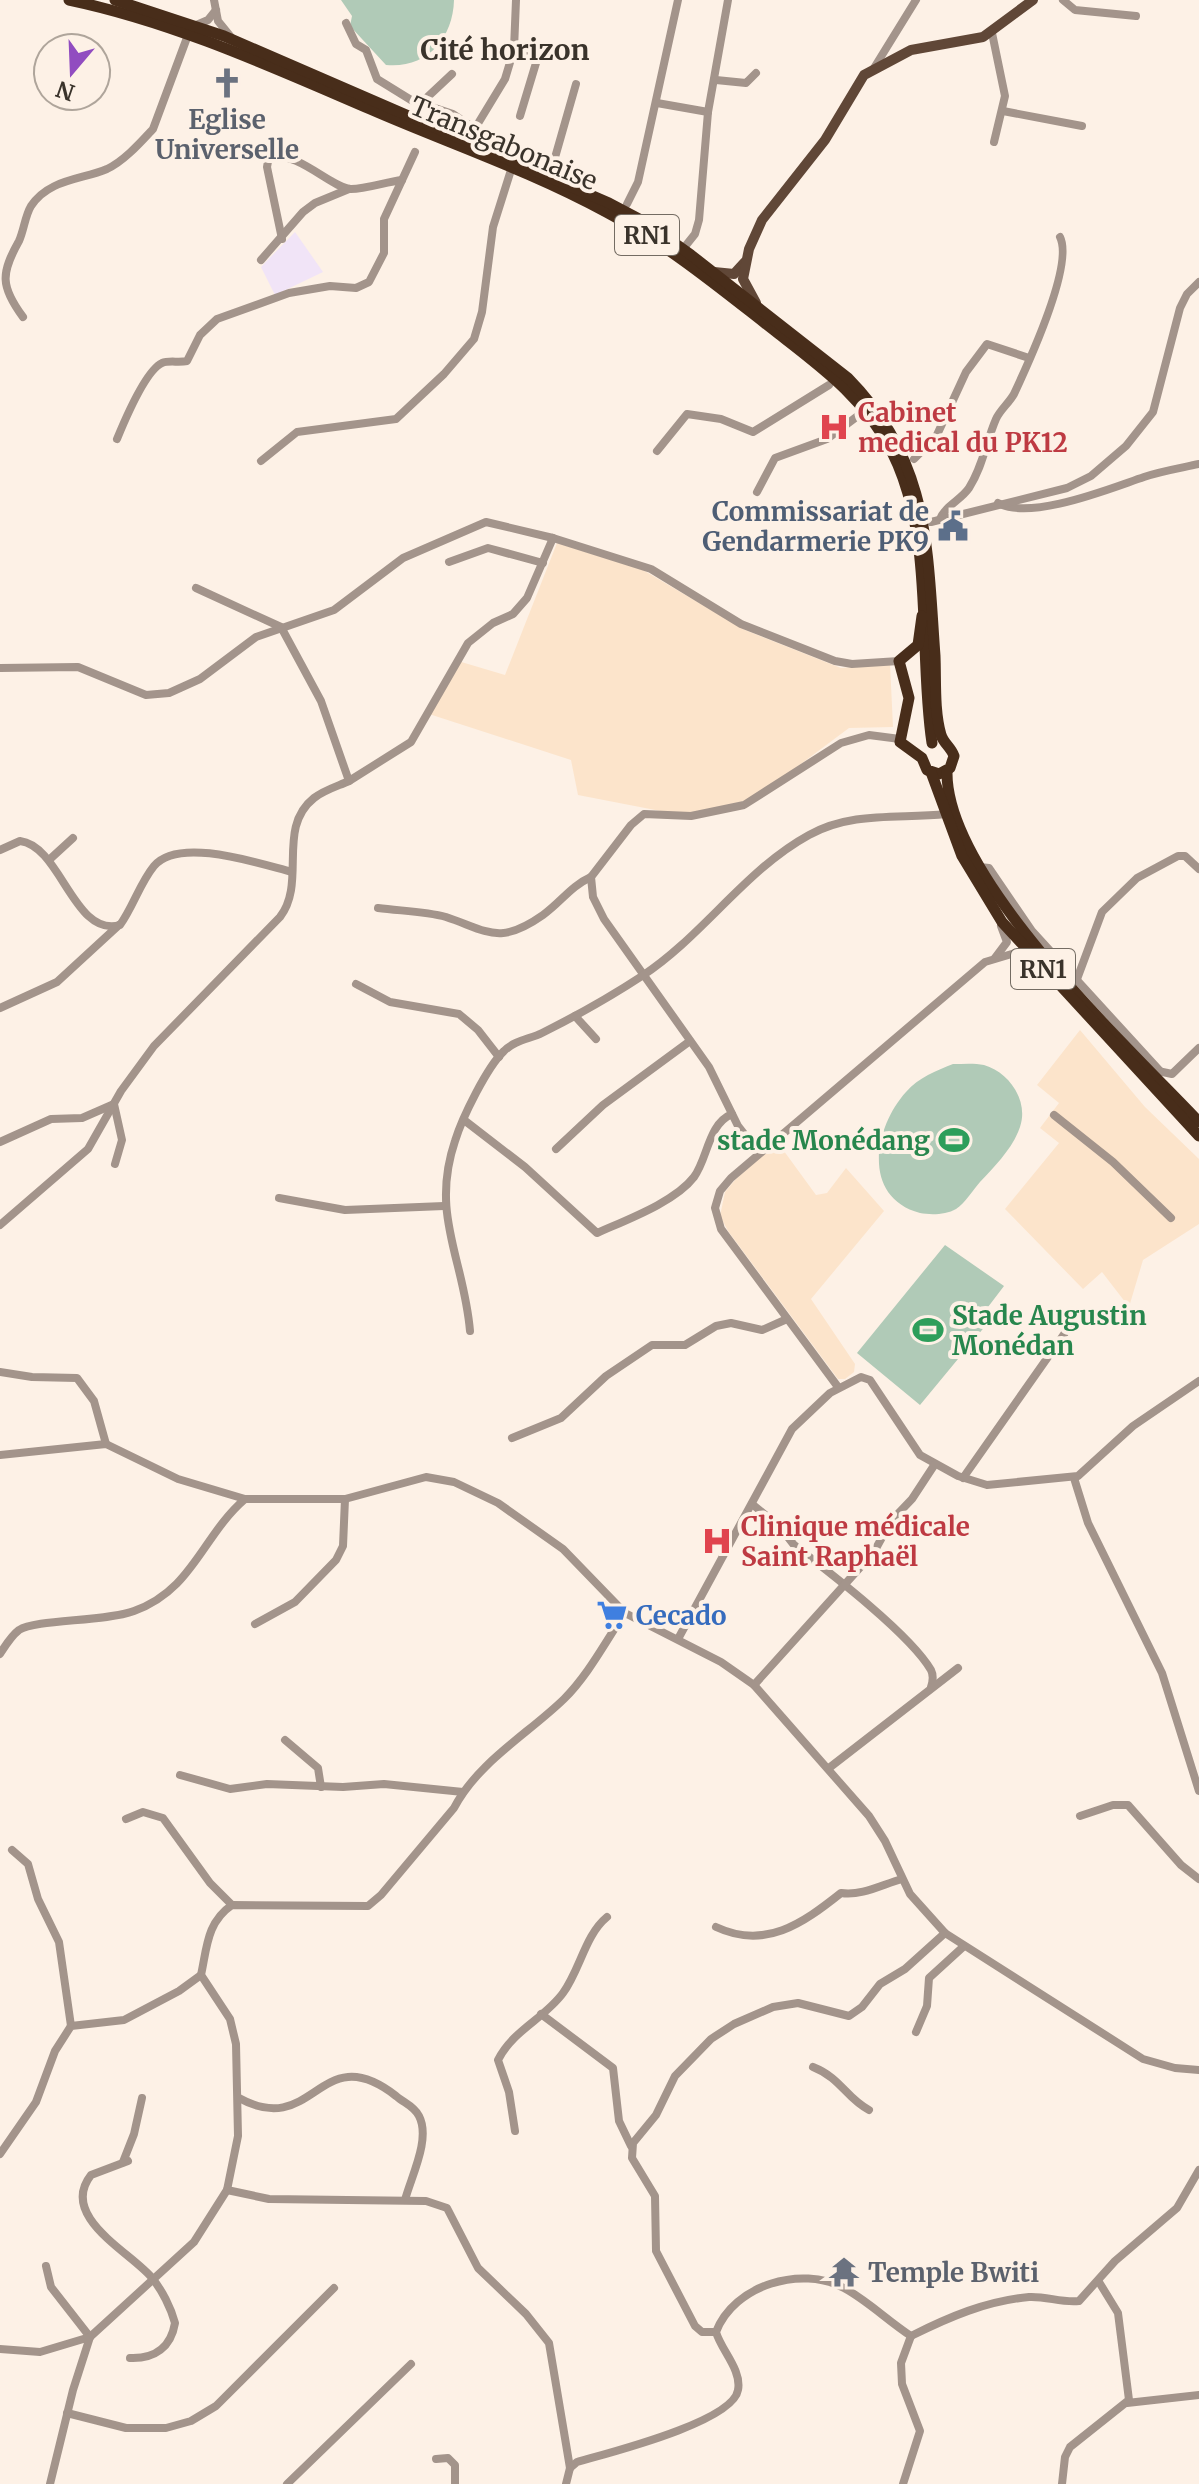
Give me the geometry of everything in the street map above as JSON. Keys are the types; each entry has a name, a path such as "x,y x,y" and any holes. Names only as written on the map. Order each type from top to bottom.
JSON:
{"highway":[{"name":"Transgabonaise","path":"69,0 238,43 588,192 645,222 826,359 884,419 905,458 919,498 926,534 938,711 935,744"},
{"name":"Transgabonaise","path":"115,0 584,201 651,238 851,393 886,440 906,485 915,527 935,744"},
{"path":"922,616 918,645 899,661 909,698 900,739 905,748 922,758"},
{"path":"900,739 912,748 935,744"},
{"name":"RN1","path":"1199,1122 1115,1026 1015,922 980,867 957,817 947,771 954,756 935,744 922,758 931,772 966,863 992,908 1048,975 1199,1136"},
{"path":"931,772 947,771"}],"main road":[{"path":"760,307 744,285 746,261 762,220 825,140 861,78 911,50 992,33 1033,0"},
{"path":"711,271 734,274 746,261"}],"street":[{"path":"346,23 356,44 366,50 377,79 420,104 453,114 472,131 505,79 514,49 516,0"},
{"path":"627,204 638,182 678,0"},
{"path":"683,249 695,234 699,220 708,112 728,0"},
{"path":"874,68 916,0"},
{"path":"1063,0 1075,10 1136,16"},
{"path":"23,317 11,302 2,278 8,254 19,240 31,206 53,187 114,164 145,138 153,129 191,30 208,20 215,4"},
{"path":"215,4 221,27 238,43"},
{"path":"992,33 1004,84 1003,111 994,142"},
{"path":"514,49 530,54 536,63 520,116"},
{"path":"716,80 746,83 756,73"},
{"path":"420,104 452,74"},
{"path":"552,168 576,84"},
{"path":"657,103 708,112"},
{"path":"1003,111 1082,126"},
{"path":"117,439 133,402 156,368 165,362 187,361 200,335 217,319 289,293 330,286 356,288 369,282 384,253 384,219 415,152"},
{"path":"282,239 267,167 269,156 277,155 306,165 349,189"},
{"path":"261,461 297,432 396,419 444,374 474,339 482,312 493,227 511,170"},
{"path":"261,260 315,203 349,189 402,180"},
{"path":"1060,237 1064,244 1062,263 1039,339 1013,396 996,419 987,451 970,487 936,521 1081,483 1126,446 1153,412 1180,308 1187,294 1199,282"},
{"path":"914,459 936,437 966,372 987,344 1029,358"},
{"path":"657,451 687,414 721,419 753,432 829,385"},
{"path":"757,492 775,458 827,439 859,415"},
{"path":"998,503 1015,508 1093,497 1145,476 1199,464"},
{"path":"0,668 78,667 134,691 158,695 189,685 256,637 324,615 403,558 477,525 498,523 651,569 741,624 835,661 852,664 899,661"},
{"path":"0,1225 88,1149 154,1046 284,912 290,898 293,840 302,810 322,793 349,781 411,742 468,643 493,623 519,609 527,598 553,538"},
{"path":"449,562 488,548 543,563"},
{"path":"196,588 281,627 321,701 349,781"},
{"path":"378,908 446,917 480,932 505,933 543,915 572,887 591,877 631,825 644,814 691,816 744,805 849,740 877,735 900,739"},
{"path":"470,1331 467,1295 444,1206 451,1153 464,1120 499,1057 527,1037 536,1036 575,1016 642,976 685,945 736,894 808,835 876,815 946,814"},
{"path":"49,860 73,838"},
{"path":"0,850 26,841 40,847 61,882 101,925 120,925"},
{"path":"0,1008 57,982 120,925 151,870 168,857 203,852 292,872"},
{"path":"1077,979 1096,922 1137,878 1178,856 1185,856 1199,869"},
{"path":"980,867 989,868 1022,919 1115,1026"},
{"path":"591,877 596,906 642,976 713,1073 732,1114 759,1153"},
{"path":"838,1387 721,1229 715,1213 723,1187 981,965 994,958 1006,945 1007,938 992,908"},
{"path":"994,958 1021,954 1048,975"},
{"path":"356,984 390,1002 459,1014 478,1030 499,1057"},
{"path":"575,1016 596,1039"},
{"path":"556,1149 603,1105 690,1041"},
{"path":"1155,1071 1172,1074 1199,1048"},
{"path":"0,1142 51,1119 82,1118 114,1104"},
{"path":"114,1104 122,1140 115,1164"},
{"path":"464,1120 525,1167 597,1233 660,1203 694,1177 716,1129 732,1114"},
{"path":"1054,1115 1113,1162 1171,1218"},
{"path":"279,1198 345,1210 444,1206"},
{"path":"512,1438 561,1418 606,1376 652,1345 685,1345 716,1326 731,1323 762,1330 787,1319"},
{"path":"963,1478 1074,1320"},
{"path":"0,1372 32,1377 77,1378 94,1401 106,1444"},
{"path":"678,1639 792,1429 838,1387 857,1378 870,1380 910,1444 935,1464 963,1478 987,1485 1041,1477 1074,1478 1133,1426 1199,1381"},
{"path":"0,1455 106,1444 178,1479 245,1499 345,1499 426,1477 463,1486 498,1503 545,1535 625,1613 721,1662 754,1685 876,1825 917,1905 945,1933 1143,2059 1170,2067 1199,2070"},
{"path":"754,1685 878,1546 891,1521 918,1492 935,1464"},
{"path":"1074,1478 1088,1523 1162,1673 1195,1759 1199,1791"},
{"path":"0,1654 13,1635 32,1625 114,1618 153,1603 189,1573 245,1499"},
{"path":"255,1624 295,1602 336,1560 343,1546 345,1499"},
{"path":"752,1504 780,1527 794,1545 901,1637 930,1669 934,1678 931,1687"},
{"path":"0,2349 40,2352 90,2337 194,2242 227,2190 236,2156 239,2098 233,2031 201,1975 213,1923 232,1905 368,1906 450,1814 463,1792 528,1728 568,1695 625,1613"},
{"path":"829,1768 958,1668"},
{"path":"285,1740 318,1768 321,1787"},
{"path":"180,1775 230,1789 267,1784 321,1787 384,1784 463,1792"},
{"path":"1080,1816 1113,1805 1128,1805 1181,1865 1199,1879"},
{"path":"126,1819 143,1812 163,1818 210,1883 232,1905"},
{"path":"12,1850 28,1864 38,1899 59,1942 71,2026"},
{"path":"716,1927 743,1938 760,1937 799,1926 841,1893 863,1894 876,1885 902,1879"},
{"path":"515,2131 509,2092 498,2060 527,2025 556,2003 573,1979 601,1922 607,1917"},
{"path":"631,2146 656,2115 671,2081 718,2034 760,2012 790,2004 809,2004 849,2016 862,2007 880,1984 905,1969 945,1933"},
{"path":"916,2032 927,2006 929,1978 963,1947"},
{"path":"0,2154 36,2102 59,2041 71,2026 124,2020 179,1991 201,1975"},
{"path":"541,2014 613,2068 619,2121 631,2146 632,2158 655,2196 658,2257 695,2326 702,2332 716,2332"},
{"path":"813,2067 838,2079 855,2102 869,2110"},
{"path":"239,2098 263,2109 282,2110 343,2077 357,2077 381,2084 413,2107 423,2131 405,2200"},
{"path":"130,2358 148,2357 161,2351 172,2338 174,2318 152,2278 103,2236 88,2212 87,2180 91,2175 125,2162 142,2098"},
{"path":"903,2484 920,2431 902,2384 901,2363 911,2336 962,2311 996,2302 1033,2297 1079,2301 1115,2261 1177,2208 1199,2170"},
{"path":"227,2190 269,2199 426,2201 447,2208 478,2268 526,2314 549,2343 570,2468 566,2484"},
{"path":"46,2266 51,2287 90,2337"},
{"path":"716,2332 729,2312 758,2288 777,2281 804,2280 841,2287 911,2336"},
{"path":"1099,2282 1118,2313 1127,2403"},
{"path":"67,2413 126,2428 166,2428 191,2421 216,2406 334,2288"},
{"path":"570,2468 577,2462 648,2441 728,2408 735,2398 738,2382 716,2332"},
{"path":"50,2484 90,2337"},
{"path":"287,2484 411,2364"},
{"path":"1062,2484 1065,2457 1070,2447 1127,2403 1199,2395"},
{"path":"436,2459 448,2458 455,2465 455,2484"}],"shaded area":[{"path":"295,232 323,272 275,295 261,267"},
{"path":"557,543 643,570 745,630 841,668 890,664 893,727 849,728 754,799 681,815 578,795 571,760 429,714 458,661 505,675"},
{"path":"1080,1030 1145,1107 1199,1159 1199,1224 1143,1260 1129,1307 1102,1272 1083,1289 1005,1209 1059,1143 1040,1128 1059,1103 1037,1085"},
{"path":"781,1147 816,1195 827,1193 846,1168 884,1211 811,1299 855,1364 854,1372 845,1379 838,1379 720,1216 725,1192 735,1180 769,1149"}],"green space":[{"path":"341,0 454,0 448,28 434,49 413,62 386,65 350,26 352,16"},
{"path":"953,1064 984,1065 1009,1081 1022,1107 1020,1127 1003,1156 959,1206 943,1213 920,1213 901,1205 888,1192 881,1177 881,1141 886,1123 906,1092 922,1078"},
{"name":"Stade Augustin Monédan","path":"945,1245 1004,1286 988,1307 996,1313 920,1405 857,1353"}],"place":[{"name":"Eglise Universelle","path":"227,83"},
{"name":"Cabinet medical du PK12","path":"834,427"},
{"name":"Commissariat de Gendarmerie PK9","path":"953,526"},
{"name":"stade Monédang","path":"954,1140"},
{"name":"Stade Augustin Monédan","path":"928,1330"},
{"name":"Clinique médicale Saint Raphaël","path":"717,1541"},
{"name":"Cecado","path":"612,1615"},
{"name":"Temple Bwiti","path":"844,2272"}],"district":[{"name":"Cité horizon","path":"505,50"}]}
